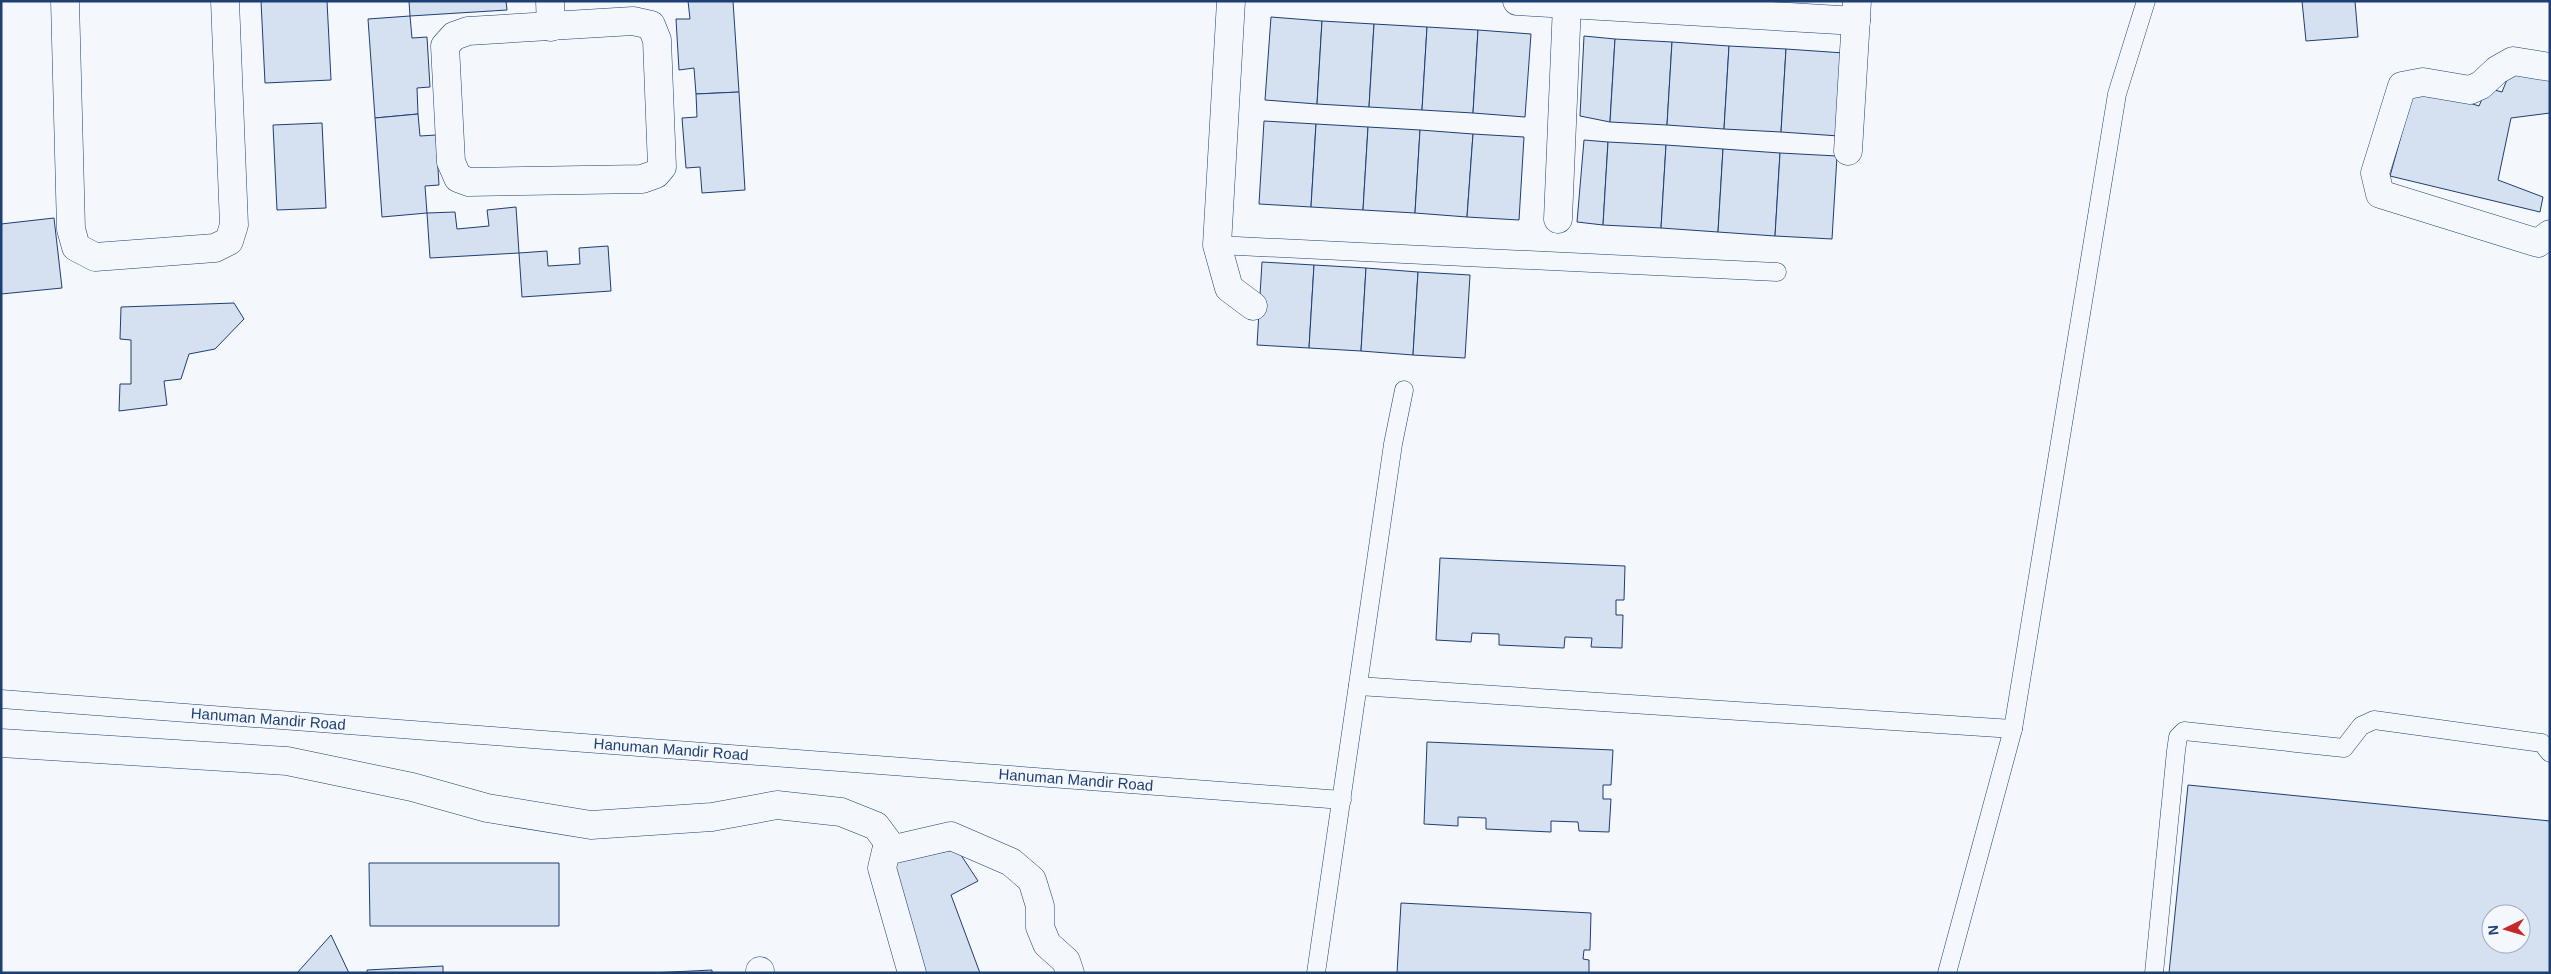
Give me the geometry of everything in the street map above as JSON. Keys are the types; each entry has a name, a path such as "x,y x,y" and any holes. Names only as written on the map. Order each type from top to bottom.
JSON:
{"street":[{"path":"65,1 71,229 76,247 95,257 215,248 229,240 234,225 225,1"},
{"path":"1231,1 1217,245 1229,288 1253,306"},
{"path":"1517,1 1567,4 1856,11 1848,151"},
{"path":"1558,219 1567,4"},
{"path":"550,14 633,21 651,25 657,40 662,167 656,174 642,179 469,182 458,178 451,162 445,46 454,36 468,31 550,14"},
{"path":"2550,67 2513,62 2497,70 2481,84 2470,90 2423,82 2402,86 2374,173 2380,194 2538,244 2550,234"},
{"path":"1,743 287,762 412,787 488,808 591,825 712,817 777,805 841,812 876,826 893,849"},
{"path":"912,973 882,868 886,851 951,836 1011,862 1032,880 1040,906 1040,928 1047,944 1066,961 1070,973"}],"lane":[{"path":"1947,973 2014,729 2117,94 2146,1"},
{"path":"1217,245 1777,272"},
{"path":"1316,973 1393,444 1404,390"},
{"path":"1358,686 2014,729"},
{"name":"Hanuman Mandir Road","path":"1,699 1342,800"},
{"path":"2154,973 2176,744 2178,737 2184,731 2344,748 2361,726 2374,720 2542,744 2550,754"}],"building":[{"path":"261,1 327,1 331,80 265,83"},
{"path":"409,1 506,1 507,10 410,16"},
{"path":"688,1 733,1 739,92 696,94 694,68 679,70 676,19 690,19"},
{"path":"2302,1 2355,1 2358,37 2306,41"},
{"path":"410,16 412,38 427,37 430,87 417,88 418,114 375,118 368,19"},
{"path":"1271,17 1322,21 1317,104 1265,100"},
{"path":"1322,21 1374,24 1369,107 1317,104"},
{"path":"1374,24 1427,27 1422,110 1369,107"},
{"path":"1427,27 1478,30 1473,113 1422,110"},
{"path":"1478,30 1531,34 1525,117 1473,113"},
{"path":"1584,36 1615,39 1610,122 1580,116"},
{"path":"1615,39 1672,42 1667,125 1610,122"},
{"path":"1672,42 1729,46 1724,129 1667,125"},
{"path":"1729,46 1786,49 1781,132 1724,129"},
{"path":"1786,49 1844,53 1839,136 1781,132"},
{"path":"2510,72 2550,79 2550,113 2511,118 2498,180 2543,197 2540,212 2390,176 2413,93 2429,90 2479,106 2487,88 2502,92"},
{"path":"739,92 745,190 702,193 700,167 686,168 682,118 697,117 696,94"},
{"path":"418,114 420,136 436,135 439,185 425,186 427,213 382,217 375,118"},
{"path":"1264,121 1316,124 1311,207 1259,204"},
{"path":"322,123 326,208 277,210 273,125"},
{"path":"1316,124 1368,127 1363,210 1311,207"},
{"path":"1368,127 1420,130 1415,213 1363,210"},
{"path":"1420,130 1473,134 1467,217 1415,213"},
{"path":"1473,134 1524,137 1519,220 1467,217"},
{"path":"1584,140 1608,142 1603,225 1577,222"},
{"path":"1608,142 1666,145 1661,228 1603,225"},
{"path":"1666,145 1723,149 1718,232 1661,228"},
{"path":"1723,149 1780,153 1775,236 1718,232"},
{"path":"1780,153 1837,156 1832,239 1775,236"},
{"path":"516,207 519,253 430,258 427,213 455,212 457,229 489,226 487,210"},
{"path":"54,218 62,288 1,294 1,224"},
{"path":"608,246 611,291 522,297 519,253 547,251 548,266 580,264 579,248"},
{"path":"1262,262 1314,265 1309,348 1257,345"},
{"path":"1314,265 1366,268 1361,351 1309,348"},
{"path":"1366,268 1418,272 1413,355 1361,351"},
{"path":"1418,272 1470,275 1465,358 1413,355"},
{"path":"234,303 244,319 215,349 189,354 181,379 164,381 167,405 119,411 120,384 131,384 131,340 120,339 121,307"},
{"path":"1440,558 1625,566 1624,600 1616,600 1616,615 1623,615 1622,648 1591,647 1592,638 1565,637 1564,648 1499,645 1499,634 1472,633 1471,642 1436,640"},
{"path":"1427,742 1613,750 1611,785 1603,785 1603,799 1611,799 1609,832 1579,831 1578,822 1551,821 1551,832 1486,829 1486,818 1458,817 1458,826 1424,824"},
{"path":"2188,785 2550,821 2550,973 2169,973"},
{"path":"957,849 978,881 951,895 980,973 923,973 892,863"},
{"path":"369,863 559,863 559,926 370,926"},
{"path":"1401,903 1591,913 1590,950 1584,950 1583,959 1589,960 1589,973 1397,973"},
{"path":"331,935 349,973 297,973"},
{"path":"443,966 443,973 367,973 367,970"},
{"path":"712,970 712,973 651,973"}]}
